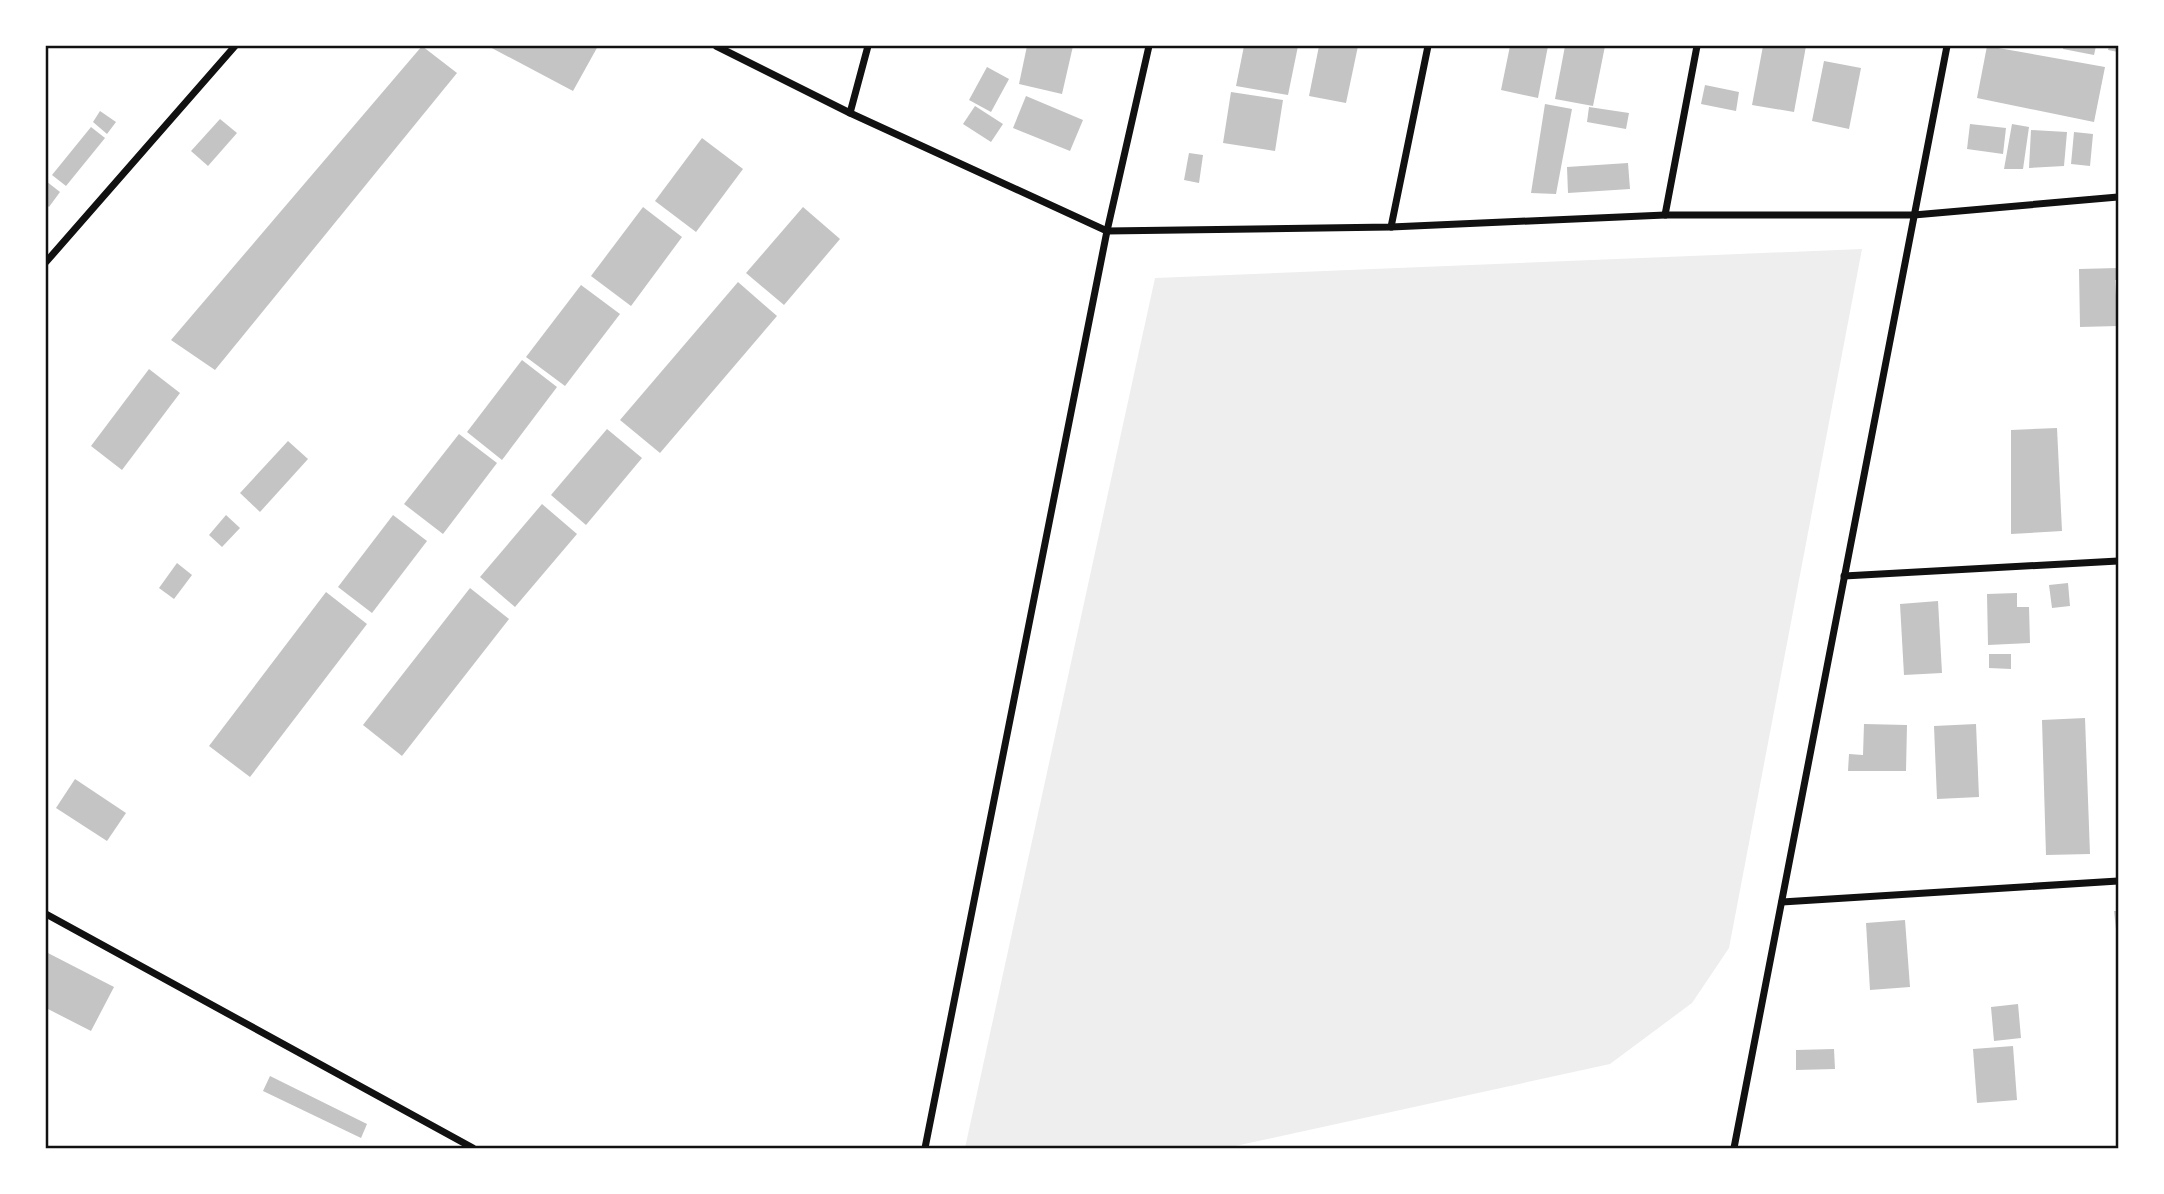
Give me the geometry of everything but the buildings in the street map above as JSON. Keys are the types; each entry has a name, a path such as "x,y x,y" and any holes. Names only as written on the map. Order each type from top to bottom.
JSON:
{"street":[{"path":"46,262 235,46"},
{"path":"716,46 850,113 1107,231 1391,227 1665,215 1914,215 2119,197"},
{"path":"850,113 868,46"},
{"path":"925,1149 1107,231 1149,46"},
{"path":"1391,227 1428,46"},
{"path":"1665,215 1697,46"},
{"path":"1734,1149 1947,46"},
{"path":"1844,576 2119,561"},
{"path":"1782,902 2119,881"},
{"path":"46,914 473,1149"}],"shaded area":[{"path":"1862,249 1729,948 1692,1003 1610,1064 1226,1148 965,1148 1155,278"}]}
